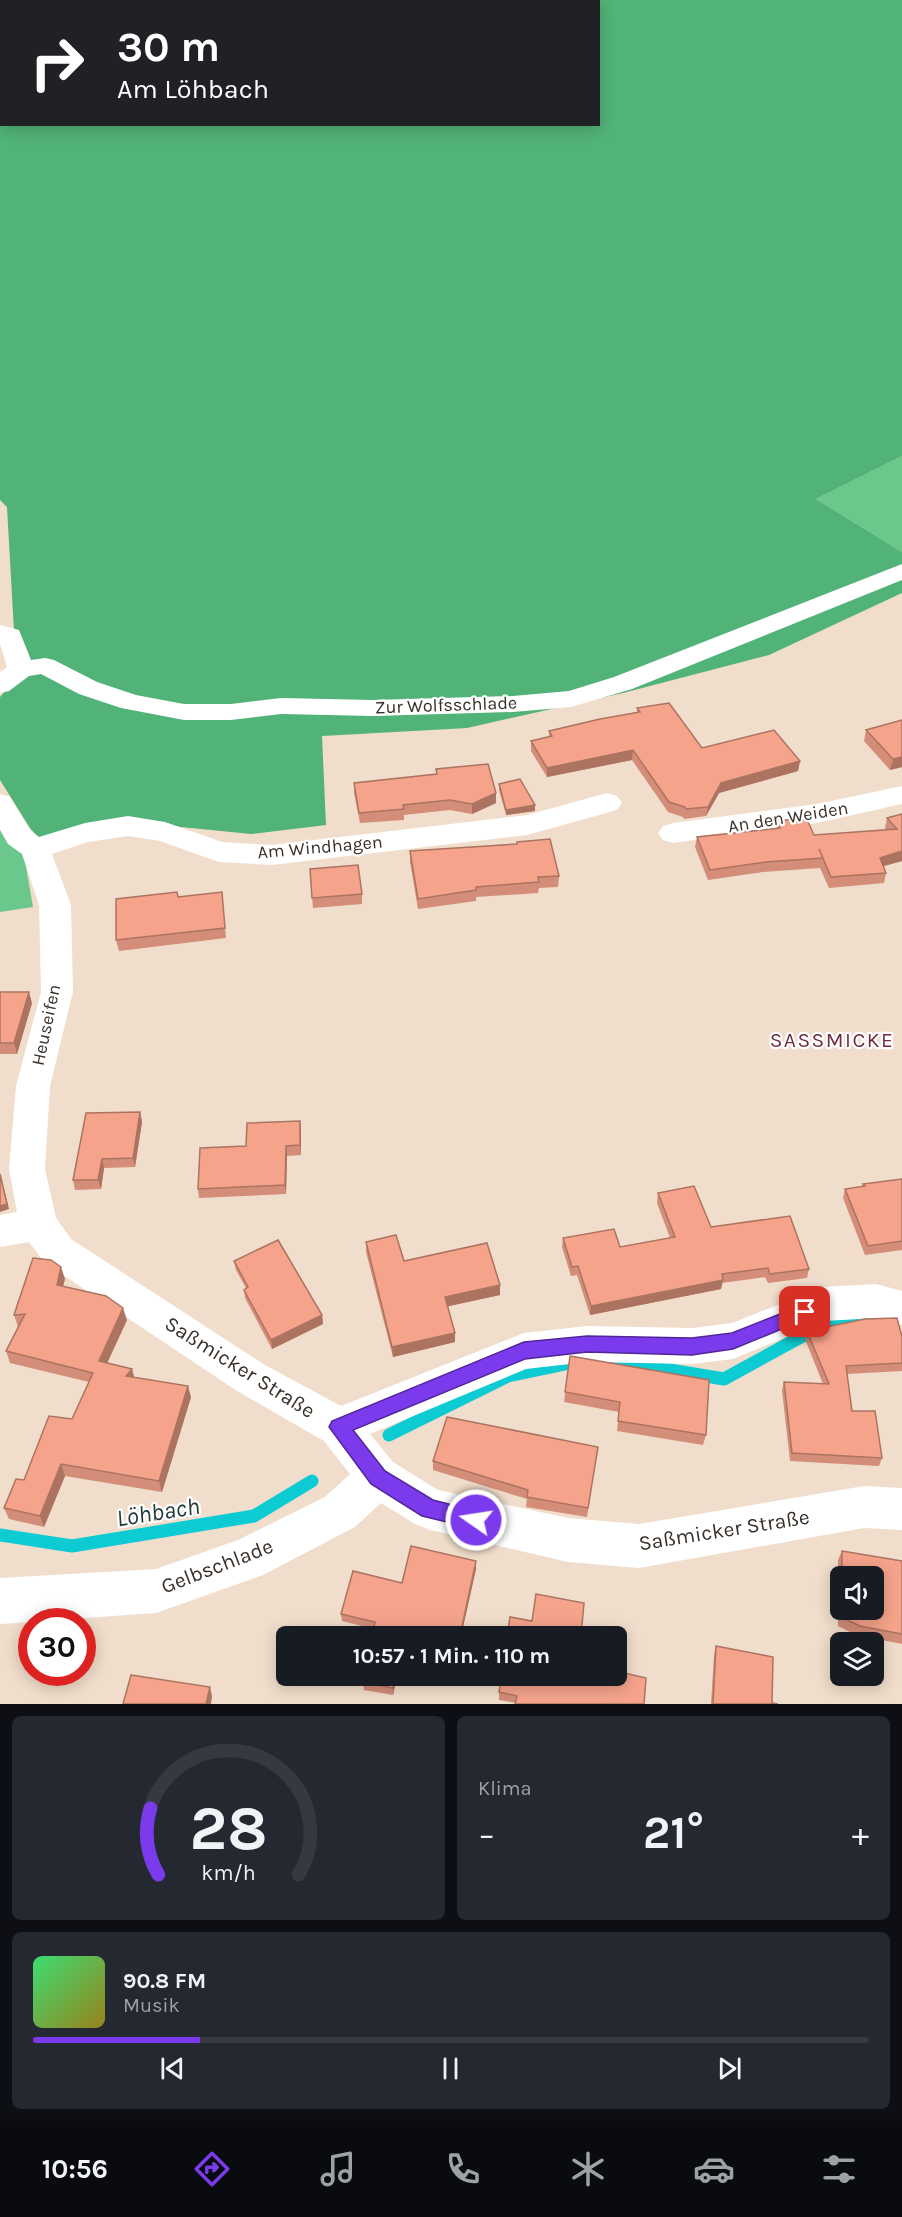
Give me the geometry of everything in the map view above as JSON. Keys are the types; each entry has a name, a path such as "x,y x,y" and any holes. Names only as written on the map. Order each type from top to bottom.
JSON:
{"street":[{"name":"Zur Wolfsschlade","path":"21,669 45,666 88,688 131,702 184,712 231,712 280,706 373,708 513,704 571,699 623,683 902,571"},
{"path":"0,633 10,635 21,669 0,685"},
{"name":"An den Weiden","path":"673,833 763,823 902,795"},
{"name":"Am Windhagen","path":"35,849 85,833 128,826 165,832 219,852 272,855 527,825 607,803"},
{"name":"Heuseifen","path":"0,804 19,837 35,849 55,905 57,992 33,1086 27,1169 19,1228"},
{"name":"Saßmicker Straße","path":"19,1228 251,1378 339,1427 378,1477 429,1509 568,1540 639,1546 864,1507 902,1509"},
{"path":"339,1427 524,1351 587,1344 692,1346 733,1341 823,1304 876,1301 902,1308"},
{"name":"Gelbschlade","path":"0,1601 156,1591 247,1559 340,1512 378,1477"}],"green space":[{"path":"600,0 902,0 902,456 816,499 902,552 902,593 769,655 623,693 467,728 322,736 326,825 251,834 131,822 42,842 30,828 0,780 0,697 26,667 14,631 7,507 0,500 0,126 600,126"},
{"path":"902,456 902,552 816,499"},
{"path":"0,828 24,855 33,907 0,912"}],"building":[{"path":"669,703 702,748 774,730 800,761 721,783 708,807 686,809 669,802 633,750 547,768 531,741 552,736 549,731 640,712 637,708"},
{"path":"902,720 902,757 893,759 866,730"},
{"path":"488,764 496,793 472,804 450,800 403,805 404,809 359,813 354,783 437,774 436,769"},
{"path":"520,779 535,805 506,810 499,784"},
{"path":"902,814 902,851 880,858 886,873 831,877 823,858 765,862 710,870 697,837 780,828 778,821 806,817 814,835 897,829 887,818"},
{"path":"550,839 559,876 538,877 539,882 476,887 476,890 418,899 410,851 517,844 517,842"},
{"path":"358,865 362,894 312,898 310,869"},
{"path":"177,892 178,897 222,892 225,928 116,940 116,899"},
{"path":"0,992 29,992 14,1043 0,1043"},
{"path":"140,1112 133,1158 102,1159 98,1180 73,1180 86,1113"},
{"path":"300,1121 300,1145 286,1146 285,1185 198,1189 200,1148 246,1146 247,1123"},
{"path":"0,1174 7,1204 0,1206"},
{"path":"902,1179 902,1241 868,1246 845,1189 865,1186 863,1184"},
{"path":"694,1186 711,1227 790,1216 809,1269 770,1274 768,1268 722,1274 723,1280 591,1306 578,1266 572,1267 563,1238 614,1229 620,1247 675,1237 658,1193"},
{"path":"396,1235 404,1261 487,1243 500,1285 445,1297 455,1333 392,1347 366,1242"},
{"path":"278,1240 322,1315 271,1340 244,1290 248,1287 234,1261"},
{"path":"33,1258 51,1260 61,1267 57,1285 106,1296 123,1308 99,1361 132,1369 126,1376 188,1386 159,1481 61,1464 40,1516 4,1508 16,1479 24,1480 49,1416 72,1419 93,1373 6,1351 25,1314 14,1315"},
{"path":"897,1318 902,1337 902,1363 846,1366 852,1411 875,1411 882,1458 792,1453 784,1382 829,1384 807,1331 865,1319"},
{"path":"570,1356 709,1380 706,1435 618,1421 620,1402 565,1392"},
{"path":"447,1417 598,1447 588,1508 527,1497 528,1490 433,1461"},
{"path":"411,1546 476,1561 462,1626 374,1626 375,1622 341,1614 353,1571 402,1583"},
{"path":"842,1551 902,1561 902,1634 860,1626 847,1620 884,1620 884,1566 842,1566"},
{"path":"536,1594 584,1603 582,1626 509,1626 510,1617 532,1621"},
{"path":"716,1646 773,1657 772,1703 778,1704 713,1704"},
{"path":"627,1674 646,1678 644,1704 515,1704 517,1696 499,1692 500,1686 627,1686"},
{"path":"131,1675 210,1687 206,1704 123,1704"}],"waterway":[{"path":"616,1361 724,1379 819,1327 869,1319"},
{"path":"389,1435 508,1376 575,1362"},
{"name":"Löhbach","path":"0,1535 72,1546 254,1516 312,1481"}],"district":[{"name":"SASSMICKE","path":"832,1040"}],"route":[{"path":"476,1520 429,1509 378,1477 339,1427 524,1351 587,1344 692,1346 733,1341 805,1312"}]}
